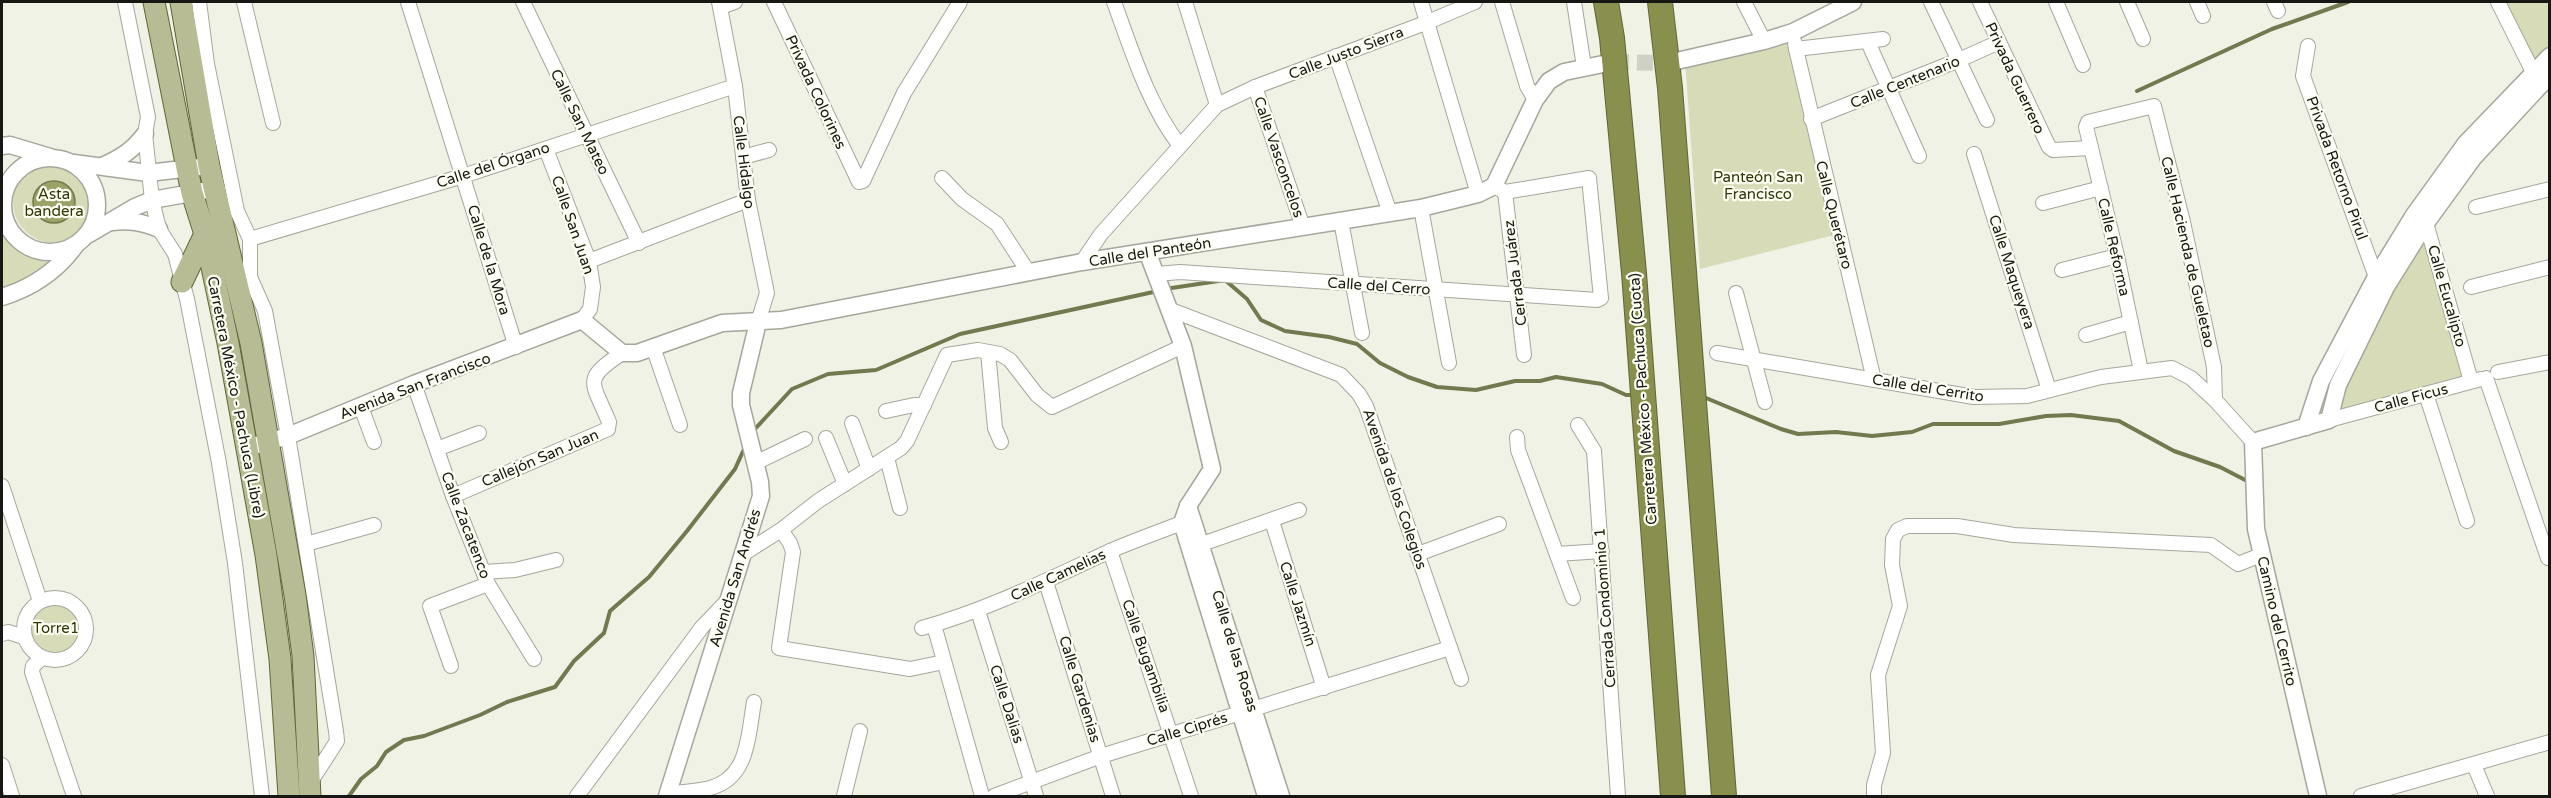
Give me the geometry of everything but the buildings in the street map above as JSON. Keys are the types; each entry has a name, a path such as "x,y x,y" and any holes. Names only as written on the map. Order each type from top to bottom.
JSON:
{"highway":[{"name":"Carretera México - Pachuca (Cuota)","path":"1606,2 1612,38 1634,273 1673,796"},
{"path":"1660,2 1671,99 1724,796"}],"main road":[{"name":"Carretera México - Pachuca (Libre)","path":"154,2 192,193 204,234 228,343 276,622 299,791"},
{"name":"Carretera México - Pachuca (Libre)","path":"181,2 200,67 223,188 278,439 303,656 299,791"},
{"path":"183,282 204,234"}],"street":[{"path":"125,2 148,117 146,134 152,200 159,229 175,254 183,282 219,464 235,563 262,796 299,791 337,741 306,544 278,439"},
{"path":"199,2 200,67"},
{"path":"244,2 273,123"},
{"name":"Calle de la Mora","path":"408,2 516,347"},
{"name":"Calle San Mateo","path":"523,2 639,243"},
{"path":"720,4 735,2"},
{"name":"Privada Colorines","path":"774,2 855,178 859,182 863,181 904,93 960,2"},
{"path":"1114,2 1146,87 1180,147"},
{"path":"1082,262 1101,234 1217,105 1185,2"},
{"path":"1421,2 1478,194"},
{"name":"Calle Justo Sierra","path":"1217,105 1255,87 1475,2"},
{"path":"1502,2 1527,86 1534,100"},
{"path":"1574,2 1584,67"},
{"path":"1744,2 1764,41"},
{"path":"1668,63 1793,32 1826,8 1852,2"},
{"path":"1931,2 1987,120"},
{"name":"Privada Guerrero","path":"1980,2 2049,147 2053,150 2091,148"},
{"path":"2056,2 2083,65"},
{"path":"2127,2 2143,39"},
{"path":"2197,2 2203,16"},
{"path":"2498,2 2541,77"},
{"name":"Calle Hidalgo","path":"720,4 735,86 748,200 767,293 758,322"},
{"name":"Calle Querétaro","path":"1793,32 1811,119 1874,380"},
{"path":"1796,49 1883,39"},
{"path":"1868,42 1919,156"},
{"name":"Calle Centenario","path":"1811,119 1999,42"},
{"name":"Privada Retorno Pirul","path":"2308,46 2303,76 2381,282"},
{"path":"1336,56 1390,213"},
{"path":"2306,427 2321,381 2420,219 2541,77 2550,56"},
{"path":"1499,189 1534,100 1549,81 1564,72 1613,62"},
{"name":"Calle del Órgano","path":"250,238 463,176 735,86"},
{"name":"Calle Vasconcelos","path":"1255,87 1303,227"},
{"name":"Calle Reforma","path":"2141,371 2086,124 2154,106"},
{"name":"Calle Hacienda de Gueletao","path":"2154,106 2183,222 2214,367 2215,400"},
{"path":"99,168 121,158 146,134"},
{"path":"2,146 10,145 99,168 148,173 188,170 218,164"},
{"name":"Calle San Juan","path":"546,149 589,261 594,287 590,309 582,321"},
{"path":"743,157 769,150"},
{"name":"Calle Maqueyera","path":"1974,154 2049,390"},
{"path":"51,157 34,160 20,169 9,182 3,198 4,215 12,232 25,245 42,251 60,251 105,223 152,200 223,188 250,238 243,278"},
{"path":"2,297 41,280 64,261 96,218 97,197 89,177 74,163"},
{"path":"942,178 962,199 997,224 1029,273"},
{"name":"Calle del Cerro","path":"1161,285 1180,272 1436,290 1598,300 1601,298 1589,178 1499,189"},
{"path":"2043,203 2101,188"},
{"name":"Calle del Panteón","path":"622,353 637,353 722,323 781,320 1082,262 1148,254 1421,208 1499,189"},
{"name":"Cerrada Juárez","path":"1499,189 1517,295 1524,355"},
{"path":"2476,207 2550,189"},
{"path":"589,261 748,200"},
{"path":"1421,208 1449,363"},
{"name":"Calle Eucalipto","path":"2420,219 2472,381"},
{"path":"105,223 129,220 159,229"},
{"path":"1341,221 1362,333"},
{"path":"1148,254 1183,346 1212,469 1190,510"},
{"path":"2062,270 2117,256"},
{"path":"2471,287 2550,267"},
{"path":"2253,442 2329,420 2338,385 2381,282"},
{"path":"1736,292 1765,402"},
{"name":"Avenida de los Colegios","path":"1171,310 1341,375 1359,394 1366,405 1461,679"},
{"path":"582,321 622,353"},
{"name":"Avenida San Francisco","path":"247,448 278,439 414,384 582,321"},
{"name":"Avenida San Andrés","path":"668,795 761,496 745,427 741,393 758,322"},
{"path":"2086,335 2131,322"},
{"path":"743,554 901,448 907,441 947,355 978,350 1000,354 1010,360 1037,395 1052,407 1183,346"},
{"path":"653,347 680,425"},
{"path":"988,352 995,428 1000,442"},
{"name":"Callejón San Juan","path":"453,496 608,429 609,422 594,385 594,376 600,368 622,353"},
{"name":"Calle del Cerrito","path":"1717,353 1974,397 2003,398 2049,390 2101,377 2172,368 2191,378 2215,400 2253,442"},
{"name":"Calle Ficus","path":"2329,420 2492,375 2550,362"},
{"path":"2492,375 2548,558"},
{"name":"Calle Zacatenco","path":"414,384 453,496 486,578 534,658"},
{"path":"2426,394 2467,522"},
{"path":"886,411 924,405"},
{"path":"361,407 374,442"},
{"path":"852,423 869,469"},
{"name":"Cerrada Condominio 1","path":"1578,424 1594,451 1618,796"},
{"path":"437,449 479,433"},
{"path":"1517,437 1518,450 1573,598"},
{"path":"826,438 846,484"},
{"path":"753,457 805,439"},
{"name":"Camino del Cerrito","path":"2253,442 2256,529 2318,796"},
{"path":"886,458 900,508"},
{"path":"2,486 40,601"},
{"name":"Calle de las Rosas","path":"1190,510 1202,544 1247,711 1266,796"},
{"name":"Calle de las Rosas","path":"1190,510 1247,711 1281,796"},
{"name":"Calle Camelias","path":"944,662 928,626 978,611 1046,582 1190,510"},
{"path":"1202,544 1299,510"},
{"name":"Calle Jazmín","path":"1272,521 1324,688"},
{"path":"1418,554 1498,524"},
{"path":"306,544 374,525"},
{"path":"1874,796 1874,785 1883,753 1878,675 1900,606 1892,565 1893,539 1898,530 1907,526 1956,526 2014,535 2211,545 2238,564 2261,555"},
{"path":"781,530 793,552 779,648 910,669 944,662 982,796"},
{"name":"Calle Bugambilia","path":"1110,551 1191,796"},
{"path":"1557,554 1602,551"},
{"path":"451,666 430,606 486,578 556,560"},
{"name":"Calle Gardenias","path":"1046,582 1113,796"},
{"path":"54,597 68,600 80,608 86,621 87,635 81,648 70,657 56,661 42,658 31,650 24,637 24,623 27,616 40,601 54,597"},
{"path":"577,796 702,627 728,601"},
{"name":"Calle Dalias","path":"978,611 1036,796"},
{"path":"2,634 8,632 24,637"},
{"name":"Calle Ciprés","path":"994,796 1101,756 1450,648"},
{"path":"42,658 33,666 32,672 74,796"},
{"path":"668,795 712,788 733,777 742,763 754,702"},
{"path":"844,796 860,731"},
{"path":"2361,796 2399,791 2549,742"},
{"path":"2,765 12,796"},
{"path":"2474,765 2487,796"}],"green space":[{"path":"2499,2 2549,2 2549,55 2529,75"},
{"name":"Panteón San Francisco","path":"1793,43 1834,235 1700,269 1685,60"},
{"name":"Asta bandera","path":"54,161 70,164 83,173 92,186 95,202 92,218 83,231 70,240 54,243 38,240 25,231 16,218 13,202 16,186 25,173 38,164"},
{"path":"2425,223 2469,376 2298,428 2330,390"},
{"path":"2,227 25,252 52,262 27,279 2,288"},
{"name":"Torre1","path":"56,603 74,610 81,628 74,646 56,653 38,646 31,628 38,610"}],"shaded area":[{"path":"54,181 69,187 75,202 69,217 54,223 39,217 33,202 39,187"}],"waterway":[{"path":"2137,91 2272,29 2348,2"},
{"path":"1165,289 1225,280 1247,299 1261,320 1285,331 1329,337 1357,344 1380,363 1408,377 1437,387 1476,390 1515,381 1540,381 1556,377 1602,384 1626,395 1635,395"},
{"path":"754,430 792,389 828,374 876,370 960,334 1158,291"},
{"path":"1706,398 1798,434 1836,432 1872,436 1912,432 1933,424 1999,424 2046,416 2071,415 2119,421 2174,451 2220,467 2249,482"},
{"path":"349,796 361,779 377,766 386,752 404,740 424,736 507,702 555,687 574,661 604,633 610,611 649,577 687,531 735,469 745,447"}],"tunnel":[{"path":"1613,62 1668,63"}]}
